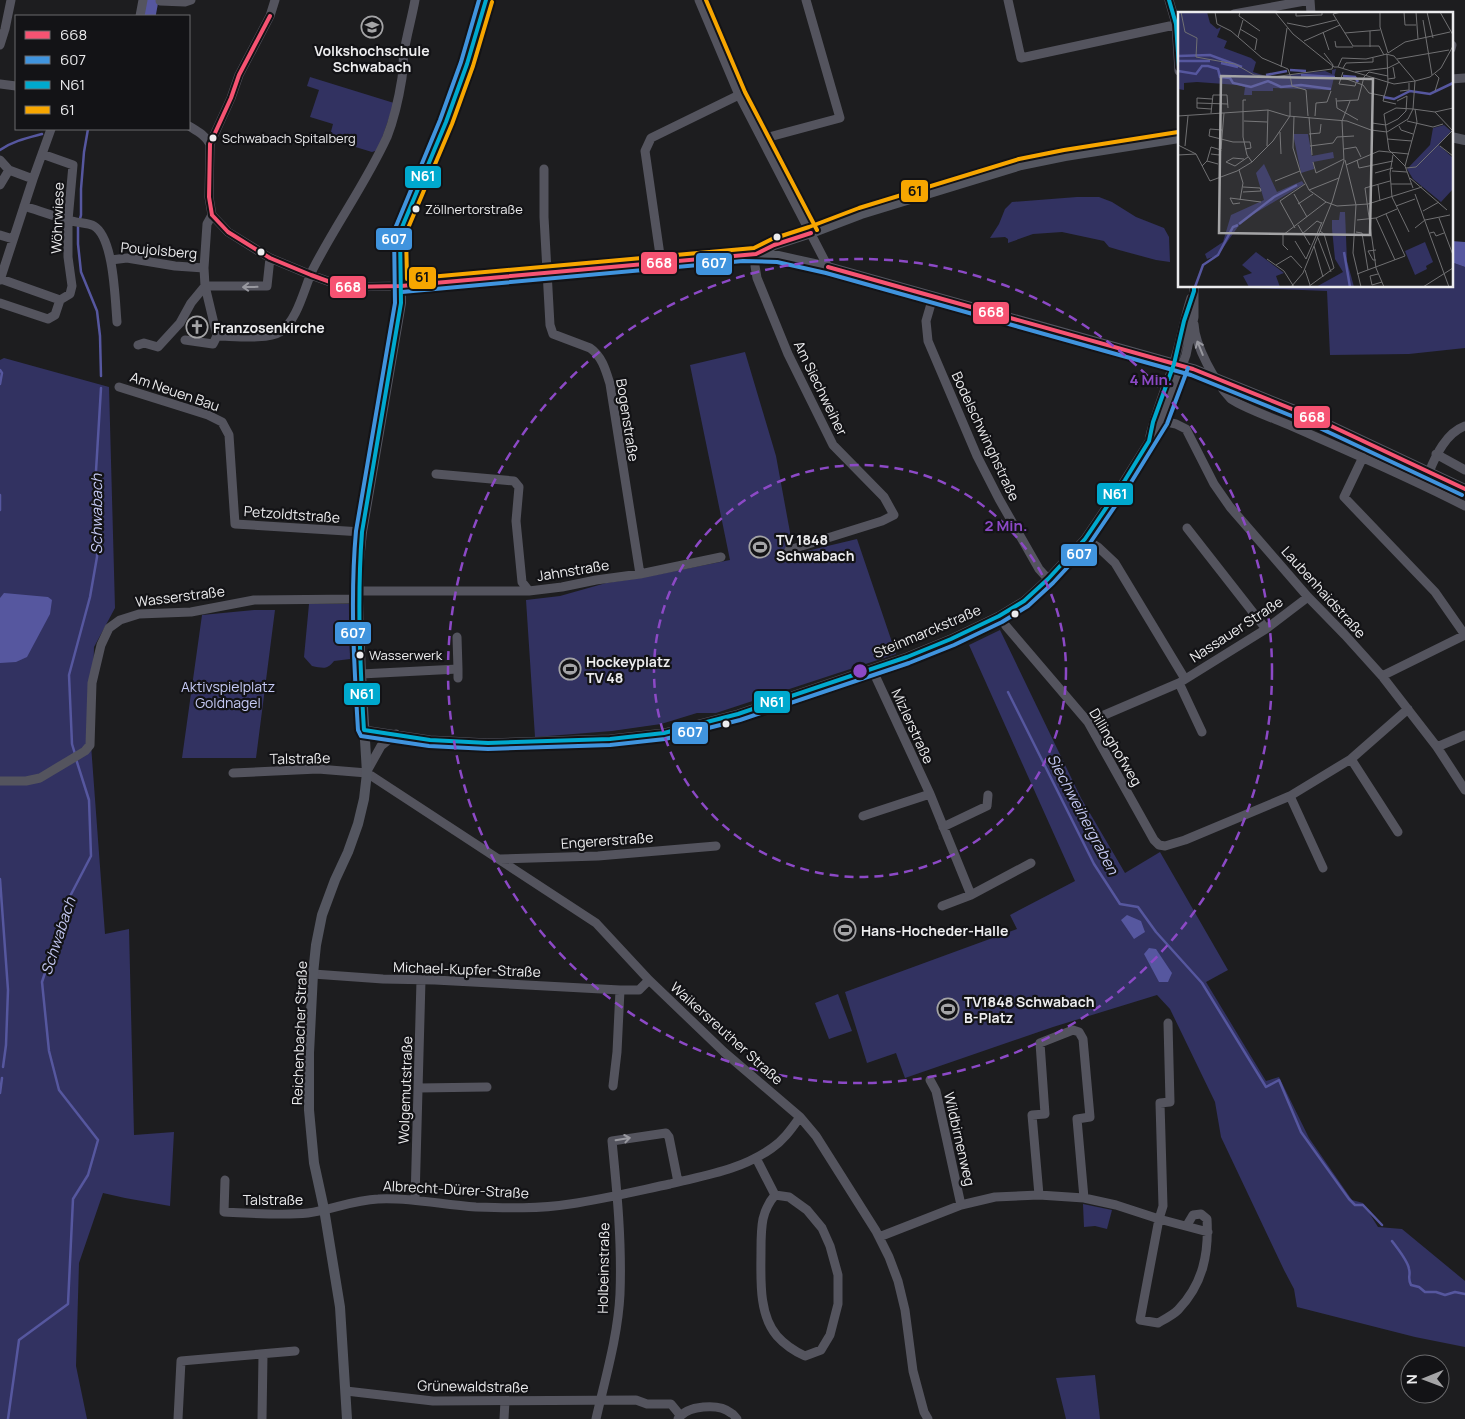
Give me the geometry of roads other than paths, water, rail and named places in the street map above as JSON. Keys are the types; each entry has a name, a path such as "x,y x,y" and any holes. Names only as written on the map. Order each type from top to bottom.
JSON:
{"main road":[{"name":"Reichenbacher Straße","path":"347,1419 340,1307 324,1209 314,1163 309,1110 309,1053 313,974 322,915 348,852 358,824 364,798 367,772 361,674 359,595 362,532 401,303 400,232 446,122 486,0"},
{"path":"1452,137 1465,140"},
{"path":"756,254 774,245 861,214 1021,165 1178,138"},
{"path":"401,286 756,254 778,256 828,267 1215,377 1312,417 1465,489"}],"street":[{"path":"0,46 11,0"},
{"path":"140,15 143,0"},
{"path":"160,1 185,2 191,0"},
{"path":"275,0 270,16 239,75 231,98 210,144 209,197 212,214 228,232 270,258 311,275 344,287 401,286"},
{"path":"217,336 273,336 282,331 291,319 319,258 352,203 387,136 400,88 404,51 415,0"},
{"path":"699,0 739,95 828,267"},
{"path":"762,139 840,118 806,0"},
{"path":"1008,0 1021,58 1177,24"},
{"path":"1169,0 1177,24 1178,48"},
{"path":"1245,12 1310,0"},
{"path":"1452,78 1465,78"},
{"path":"0,84 15,86"},
{"path":"661,262 645,151 651,138 739,95"},
{"path":"190,127 201,133 210,144"},
{"path":"51,130 32,178 1,279 60,300"},
{"name":"Wöhrwiese","path":"0,303 48,319 55,315 60,300 70,294 72,286 68,257 73,165 42,154"},
{"path":"0,160 9,170 32,178"},
{"path":"544,169 544,217 548,272"},
{"path":"0,185 9,170"},
{"path":"24,206 97,228 111,260 117,322"},
{"path":"185,340 213,344 217,336 205,286 204,268 207,224 212,214"},
{"path":"0,235 13,239"},
{"name":"Am Siechweiher","path":"756,254 757,278 788,354 833,445 884,497 894,515 882,521 789,550"},
{"name":"Poujolsberg","path":"111,260 127,258 175,266 204,268"},
{"path":"205,286 267,286 270,258"},
{"name":"Bogenstraße","path":"548,272 550,325 553,334 596,352 604,366 610,384 640,574"},
{"path":"138,345 144,343 158,348 180,322 191,303 205,286"},
{"path":"1194,288 1194,330 1199,347 1215,377 1231,400 1363,457 1427,486 1465,506"},
{"path":"1178,365 1184,321 1194,288"},
{"name":"Bodelschwinghstraße","path":"933,297 926,321 928,341 977,456 1039,569 1048,579"},
{"path":"1178,365 1194,317"},
{"name":"Steinmarckstraße","path":"364,730 430,740 488,743 610,739 664,733 738,714 907,657 951,639 999,616 1024,601 1048,579 1085,539 1126,480 1162,421 1178,365"},
{"name":"Steinmarckstraße","path":"1149,441 1153,422 1178,365"},
{"name":"Am Neuen Bau","path":"120,387 189,409 222,422"},
{"name":"Laubenhaidstraße","path":"1162,421 1176,424 1186,429 1214,484 1230,507 1308,597 1382,676 1437,747 1465,790"},
{"name":"Petzoldtstraße","path":"222,422 229,435 235,524 256,527 362,532"},
{"path":"1429,472 1436,454 1444,443 1465,426"},
{"path":"1436,454 1465,470"},
{"path":"1363,457 1344,497 1435,592 1465,635 1382,676"},
{"name":"Jahnstraße","path":"436,474 514,481 519,487 516,521 522,582 529,591 640,574 721,556"},
{"path":"1187,528 1266,629"},
{"path":"1085,539 1098,547 1115,563 1182,681 1202,732"},
{"name":"Wasserstraße","path":"0,781 26,781 40,778 85,752 90,745 92,683 101,644 109,628 120,620 139,614 191,612 254,600 359,595 529,591"},
{"name":"Nassauer Straße","path":"1088,722 1182,681 1266,629 1308,597"},
{"name":"Dillinghofweg","path":"999,616 1088,722 1159,846 1185,840 1290,796"},
{"path":"361,674 458,674 457,638"},
{"name":"Mizlerstraße","path":"872,669 930,794 970,895"},
{"path":"1323,868 1290,796 1351,759 1408,709"},
{"path":"367,772 381,746 396,734"},
{"path":"1437,747 1465,735"},
{"path":"1351,759 1398,832"},
{"name":"Talstraße","path":"233,773 318,770 367,772"},
{"name":"Waikersreuther Straße","path":"367,772 596,923 648,980 724,1052 800,1117 816,1136 879,1237 889,1257 898,1281 905,1310 913,1370 924,1412 928,1419"},
{"path":"863,816 930,794"},
{"path":"943,827 987,806 988,795"},
{"name":"Engererstraße","path":"499,859 598,856 716,846"},
{"path":"942,906 970,895 1031,863"},
{"name":"Michael-Kupfer-Straße","path":"313,974 620,990 639,990 648,980"},
{"name":"Wolgemutstraße","path":"415,1200 421,980"},
{"path":"614,1086 618,1052 620,990"},
{"path":"1168,1023 1170,1102 1160,1103 1163,1206 1140,1320 1158,1323 1177,1311 1196,1287 1206,1258 1207,1219 1201,1214 1193,1215 1187,1225"},
{"path":"1039,1195 1032,1115 1045,1114 1040,1043 1073,1030 1079,1032 1083,1039 1090,1117 1077,1118 1084,1198"},
{"name":"Wildbirnenweg","path":"930,1080 936,1091 961,1206"},
{"path":"419,1088 487,1087"},
{"name":"Albrecht-Dürer-Straße","path":"324,1209 350,1202 379,1198 475,1206 536,1207 618,1196 714,1174 756,1158 774,1147 800,1117"},
{"path":"618,1196 612,1141 666,1133 670,1138 678,1182"},
{"path":"756,1158 774,1195"},
{"name":"Talstraße","path":"224,1180 224,1212 308,1213 324,1209"},
{"path":"774,1195 789,1197 806,1210 822,1228 830,1246 838,1275 838,1304 830,1335 822,1350 805,1356 792,1349 776,1335 769,1322 762,1299 763,1219 768,1203 774,1195"},
{"name":"Wildbirnenweg","path":"879,1237 961,1206 995,1198 1039,1195 1084,1198 1116,1205 1208,1232"},
{"name":"Holbeinstraße","path":"596,1419 609,1362 620,1295 618,1196"},
{"path":"178,1419 181,1361 295,1351"},
{"path":"262,1419 263,1355"},
{"name":"Grünewaldstraße","path":"346,1392 433,1401 636,1400 647,1404 671,1404 679,1417"},
{"path":"504,1419 505,1401"},
{"path":"679,1417 703,1406 720,1408 731,1412 737,1419"}],"waterway":[{"name":"Schwabach","path":"148,15 151,0"},
{"name":"Schwabach","path":"88,130 84,152 78,244 81,272 97,311 101,376"},
{"path":"0,150 15,142 42,134"},
{"path":"0,370 2,373 0,384"},
{"name":"Schwabach","path":"75,754 72,744 69,675 90,597 97,557 96,471 101,388"},
{"path":"0,495 0,510"},
{"name":"Siechweihergraben","path":"1008,692 1094,864 1120,904 1138,907 1156,932 1202,983 1266,1087 1279,1080 1301,1132 1349,1199 1355,1205 1363,1205 1382,1225"},
{"name":"Schwabach","path":"8,1419 19,1340 68,1304 73,1199 88,1175 98,1140 59,1090 49,1051 42,982 66,904 91,856 89,800 76,759"},
{"path":"0,879 8,990 6,1045 3,1067"},
{"path":"0,1093 2,1078"},
{"name":"Siechweihergraben","path":"1392,1241 1408,1266 1411,1285 1419,1287 1425,1292 1436,1292 1445,1295 1455,1292 1465,1294"}],"place":[{"name":"Volkshochschule Schwabach","path":"372,27"},
{"name":"Schwabach Spitalberg","path":"213,138"},
{"name":"Zöllnertorstraße","path":"416,209"},
{"name":"Franzosenkirche","path":"197,327"},
{"name":"TV 1848 Schwabach","path":"760,547"},
{"name":"Wasserwerk","path":"360,655"},
{"name":"Hockeyplatz TV 48","path":"570,669"},
{"name":"Hans-Hocheder-Halle","path":"845,930"},
{"name":"TV1848 Schwabach B-Platz","path":"948,1009"}],"park label":[{"name":"Aktivspielplatz Goldnagel","path":"228,694"}]}
